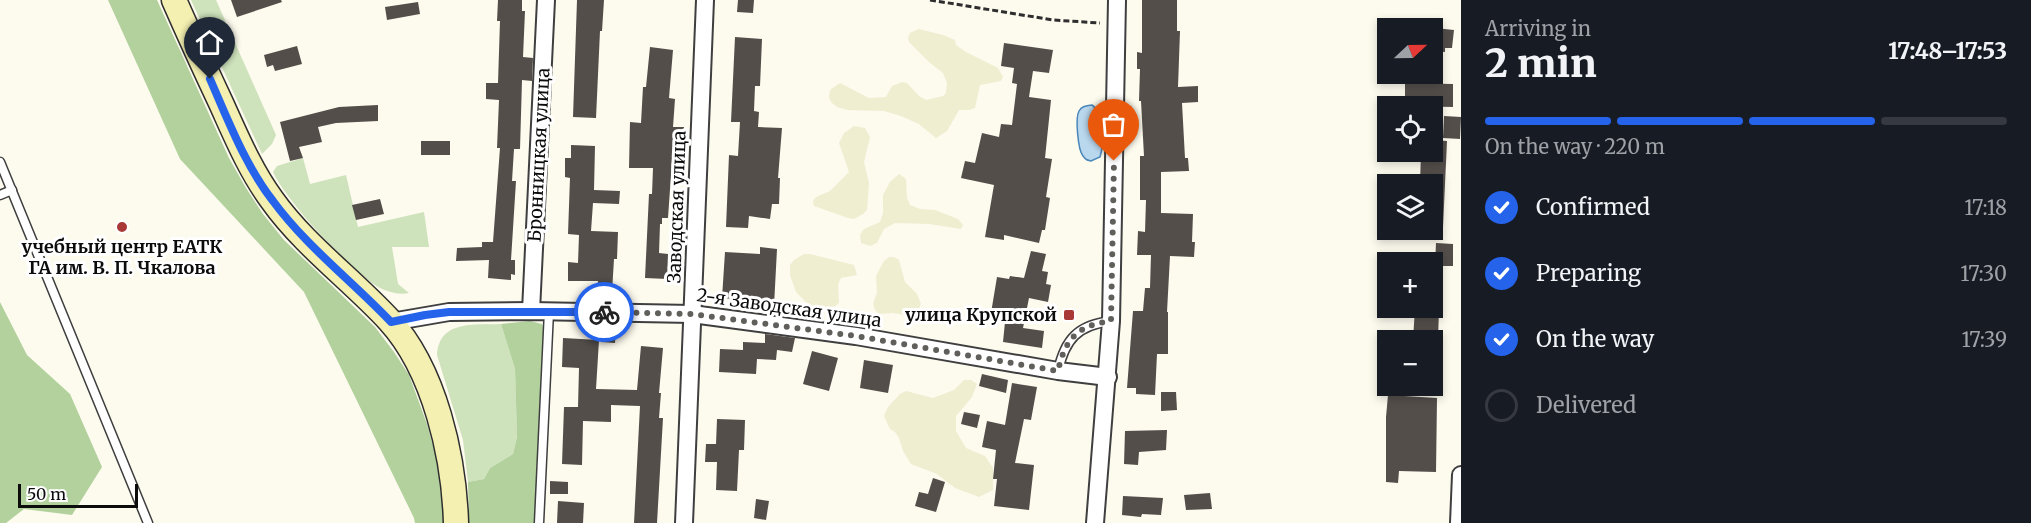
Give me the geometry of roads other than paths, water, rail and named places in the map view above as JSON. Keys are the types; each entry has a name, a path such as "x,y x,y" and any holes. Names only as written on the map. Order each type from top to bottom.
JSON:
{"main road":[{"path":"174,0 228,119 258,180 272,201 297,230 391,322 409,348 422,374 443,429 454,484 456,523"}],"street":[{"name":"Бронницкая улица","path":"531,311 546,0"},
{"name":"Заводская улица","path":"684,523 705,0"},
{"path":"1095,523 1111,321 1117,0"},
{"name":"2-я Заводская улица","path":"391,322 449,312 549,311 692,314 856,336 1058,371 1108,377"},
{"path":"1460,523 1461,475"}],"lane":[{"path":"0,162 148,523"},
{"path":"0,195 12,190"},
{"path":"539,523 549,311"},
{"path":"1058,371 1068,342 1081,330 1095,323 1111,321"}],"water":[{"path":"1092,105 1098,115 1102,138 1100,157 1091,161 1081,153 1077,120 1080,109"}],"place":[{"name":"учебный центр ЕАТК ГА им. В. П. Чкалова","path":"122,227"},
{"name":"улица Крупской","path":"1069,315"}]}
